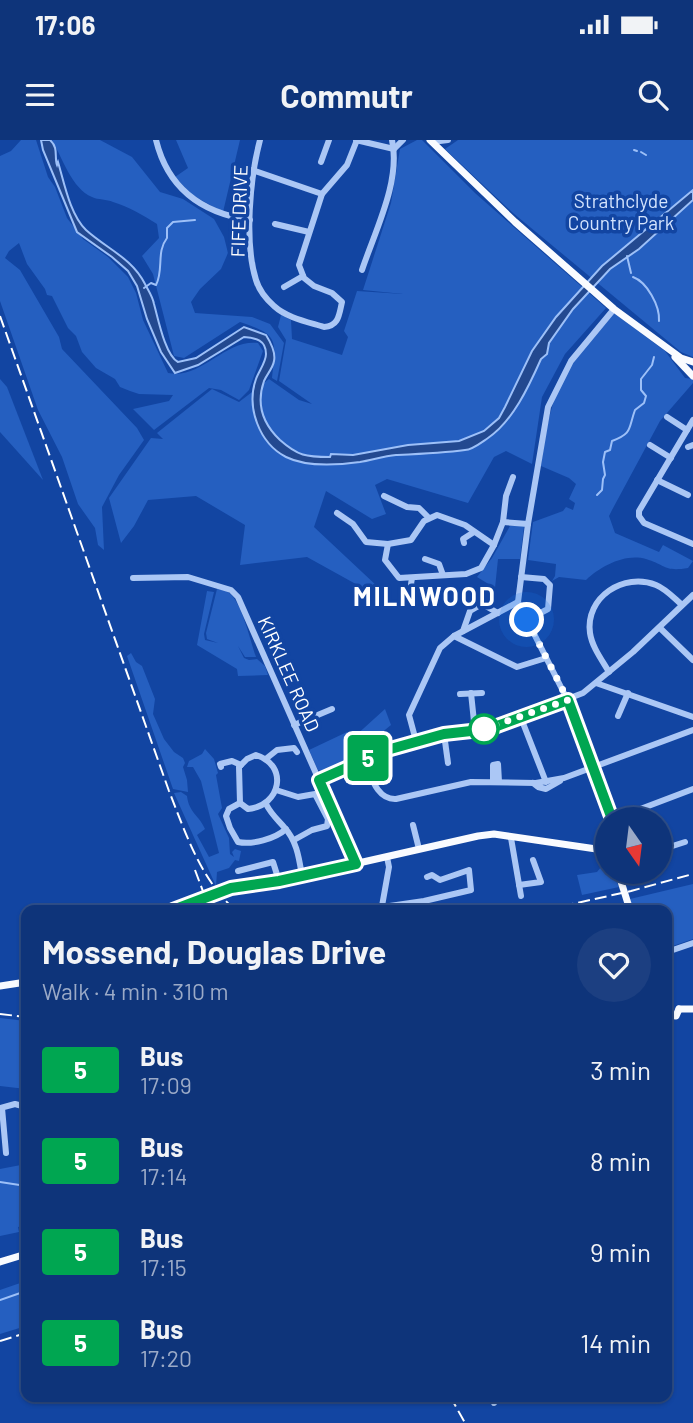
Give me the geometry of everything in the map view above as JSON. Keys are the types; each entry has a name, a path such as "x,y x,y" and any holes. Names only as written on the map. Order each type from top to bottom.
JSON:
{"main road":[{"path":"431,141 505,213 614,309 686,361 692,362 690,373"},
{"path":"668,348 690,373"},
{"path":"183,905 222,890 279,881 478,835 494,834 595,849"},
{"path":"622,884 628,905"},
{"path":"0,986 21,983"},
{"path":"672,1005 679,1009 693,1009"},
{"path":"672,1016 676,1016 679,1009"},
{"path":"0,1262 21,1256"}],"street":[{"path":"156,140 160,158 183,192 216,211 234,218 250,220"},
{"name":"FIFE DRIVE","path":"260,140 253,170 250,220 256,283 277,309 324,327 332,327 338,321 342,302 332,293 314,286 303,276"},
{"path":"321,162 329,140"},
{"path":"284,287 303,276 299,265 322,194 347,165 356,140 394,149"},
{"path":"362,270 393,180 392,140"},
{"path":"394,149 403,140"},
{"path":"431,141 448,140"},
{"path":"253,170 322,194"},
{"path":"275,224 309,232"},
{"path":"608,807 568,700 518,602 548,407 571,361 614,309"},
{"path":"667,417 687,430"},
{"path":"693,420 639,511 644,523 693,544"},
{"path":"650,445 671,458"},
{"path":"388,544 386,560 400,578 466,574 481,568 503,522 506,496 513,477"},
{"path":"657,480 688,495"},
{"path":"383,496 407,507 419,508 429,517"},
{"path":"337,513 347,516 366,542 388,544 411,540 429,517 443,516 465,525 494,545"},
{"path":"503,522 528,524"},
{"path":"462,540 474,532"},
{"path":"425,559 439,564 443,575"},
{"name":"KIRKLEE ROAD","path":"133,578 188,577 231,590 238,597 356,864"},
{"path":"521,577 544,579 550,585 548,609 527,620"},
{"path":"412,578 411,584 416,591 433,592"},
{"path":"609,672 592,641 590,620 596,603 608,591 622,583 648,582 660,586 682,605"},
{"path":"319,780 416,741 444,734 489,729 583,693 660,628 693,595"},
{"path":"416,741 409,715 440,648 454,636 518,602"},
{"path":"463,631 470,611 482,604 498,613"},
{"path":"660,628 693,660"},
{"path":"454,636 517,667 546,658"},
{"path":"596,683 693,717"},
{"path":"471,693 475,731"},
{"path":"460,694 482,693"},
{"path":"618,716 628,694"},
{"path":"294,725 332,709"},
{"path":"521,718 546,782"},
{"path":"364,760 376,787 387,800 471,782 533,783 564,778 693,730"},
{"path":"444,734 448,763"},
{"path":"240,803 241,765 252,756 267,758 277,750 295,747"},
{"path":"240,803 248,809 266,804 276,790 277,775 267,758"},
{"path":"221,767 220,764 232,761 241,765"},
{"path":"533,783 546,789 564,778"},
{"path":"645,807 693,789"},
{"path":"276,790 298,797 315,794 328,819 327,826 312,830 294,840"},
{"path":"240,803 229,809 226,816 238,842 246,843 278,836 286,829"},
{"path":"266,804 271,816 294,840 302,876"},
{"path":"413,825 419,849"},
{"path":"511,838 521,896"},
{"path":"672,846 689,840"},
{"path":"382,905 389,867 387,857"},
{"path":"519,885 541,883 533,860"},
{"path":"238,871 273,862 279,881"},
{"path":"427,877 432,875 440,880 468,867 472,899"},
{"path":"390,905 424,901 471,890"},
{"path":"672,950 693,943"},
{"path":"8,1148 2,1138 1,1108 15,1104 21,1106"}],"green space":[{"path":"21,140 36,140 48,177 55,187 67,218 83,239 108,257 128,277 136,293 143,320 168,373 191,371 246,343 258,343 263,351 249,390 239,400 221,390 209,388 154,430 133,409 169,401 173,395 139,394 130,391 120,387 115,379 96,368 82,352 76,336 68,328 52,296 47,295 27,264 19,243 9,251 5,258 20,270 59,337 62,349 137,428 144,440 119,475 102,507 104,550 98,545 95,528 78,504 62,457 38,410 0,301 0,156 11,151"},
{"path":"52,140 100,140 132,157 160,192 183,199 214,219 224,237 228,253 221,269 191,302 195,313 252,317 270,324 284,343 277,381 272,378 272,340 262,331 240,322 184,358 174,356 153,274 142,256 159,238 157,224 125,206 85,193 68,172"},
{"path":"176,140 240,140 223,212 192,195 175,177 188,168"},
{"path":"422,140 475,193 606,308 565,354 542,397 532,464 506,451 494,457 468,503 387,479 375,485 386,514 372,519 326,491 314,527 378,587 372,593 307,557 240,565 245,525 196,496 148,500 121,543 109,498 151,438 163,439 157,433 212,389 239,402 269,379 299,400 312,404 279,381 286,340 278,327 281,315 291,320 292,339 342,355 348,337 344,331 357,291 403,294 363,290 391,203 400,149"},
{"name":"Strathclyde Country Park","path":"458,140 693,140 693,357 681,352 513,213 445,149"},
{"path":"614,313 665,351 685,378 693,379 693,383 660,421 609,516 615,533 659,552 663,545 693,561 688,568 674,569 646,559 622,559 586,580 559,577 552,581 556,564 528,560 533,522 563,511 566,507 573,510 575,503 569,499 576,484 569,478 541,466 548,426 559,387 566,375"},
{"path":"0,379 7,387 43,480 0,432"},
{"path":"510,526 524,526 520,559 498,559 495,588 477,577 492,558"},
{"path":"217,589 227,591 233,596 241,612 256,657 245,657 238,646 244,658 257,659 265,666 268,675 238,676 237,669 197,645 207,591 214,592 204,634 205,640 218,643 207,639 206,633"},
{"path":"131,653 142,666 155,699 153,714 164,739 174,752 183,758 188,792 173,789 127,656"},
{"path":"385,709 391,725 380,734 378,732 366,736 361,742 366,755 325,773 318,770 309,750 347,732 353,738"},
{"path":"205,749 214,759 218,773 216,775 222,808 218,814 229,838 230,854 234,857 232,852 235,849 241,851 239,861 235,860 229,868 217,872 216,886 174,793 181,792 187,796 190,806 203,824 205,829 197,835 209,857 219,853 201,781 193,767 187,767 189,761 202,754"},
{"path":"595,872 595,884 618,884 619,887 582,895 577,875"},
{"path":"693,884 693,939 672,946 672,905 632,905 630,899"},
{"path":"0,1018 21,1020 21,1088 0,1086"},
{"path":"21,1165 21,1226 18,1227 19,1232 0,1236 0,1169"},
{"path":"21,1283 21,1328 0,1334 0,1290"}],"shaded area":[{"path":"41,140 50,140 54,146 68,198 80,224 126,260 140,275 153,299 163,336 173,358 178,362 196,358 244,327 266,335 273,348 274,358 262,389 261,406 265,420 274,434 286,445 297,452 315,457 330,457 331,454 353,455 408,445 459,441 484,431 499,418 532,351 556,317 602,266 693,190 693,200 639,249 610,269 573,309 549,343 547,354 541,359 513,413 497,431 477,446 468,450 392,456 351,463 312,464 294,460 277,451 262,434 257,423 253,390 266,354 260,341 244,337 198,365 175,373 161,352 137,286 128,271 77,232"}],"waterway":[{"path":"641,152 646,155"},
{"path":"144,288 151,283 156,285 167,228 173,222 195,220"},
{"path":"627,256 631,273"},
{"path":"633,277 652,295 659,321"},
{"path":"597,495 602,490 605,475 605,452 610,450 612,441 627,433 635,410 644,403 646,396 641,390 641,379 652,365 654,357"},
{"path":"0,1182 21,1185"},
{"path":"0,1300 21,1293"}],"railway":[{"path":"0,316 169,791 203,870 230,905"},
{"path":"195,870 208,905"},
{"path":"568,905 693,874"},
{"path":"0,1014 21,1016"},
{"path":"0,1341 21,1335"},
{"path":"453,1402 465,1423"}],"bus line":[{"name":"5","path":"184,905 222,890 356,864 319,780 387,750 444,734 489,729 568,700 608,807"}],"district":[{"name":"MILNWOOD","path":"425,597"}],"route":[{"path":"484,729 568,700 527,620"}]}
